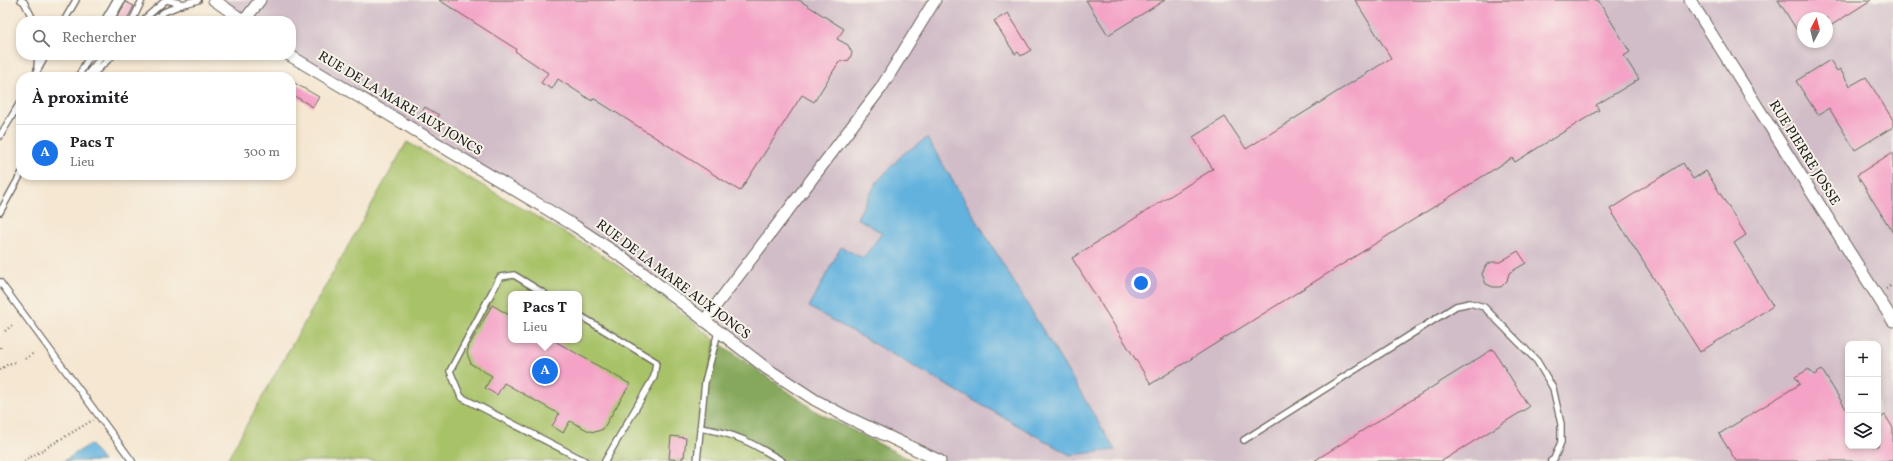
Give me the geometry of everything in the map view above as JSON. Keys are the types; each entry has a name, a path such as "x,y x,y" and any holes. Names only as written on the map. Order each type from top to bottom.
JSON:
{"street":[{"path":"214,0 237,16"},
{"path":"248,16 260,0"},
{"path":"704,321 881,88 936,0"},
{"name":"RUE PIERRE JOSSE","path":"1690,0 1893,321"},
{"name":"RUE DE LA MARE AUX JONCS","path":"296,59 575,226 625,259 766,368 815,400 847,417 940,461"}],"lane":[{"path":"21,0 24,2 31,16"},
{"path":"67,16 76,0"},
{"path":"107,16 116,0"},
{"path":"113,16 122,0"},
{"path":"134,16 142,0"},
{"path":"148,16 167,0 183,4"},
{"path":"159,16 164,12 183,4 198,0"},
{"path":"37,71 38,60"},
{"path":"37,71 43,60"},
{"path":"79,72 85,60"},
{"path":"80,72 87,60"},
{"path":"89,72 99,60"},
{"path":"95,72 108,60"},
{"path":"0,136 16,109"},
{"path":"0,212 18,180"},
{"path":"539,291 514,275 500,277 450,371 461,397 585,461"},
{"path":"0,282 132,461"},
{"path":"1244,440 1456,306 1470,304 1484,307 1537,361 1553,388 1561,424 1561,442 1554,459 1551,461"},
{"path":"582,317 656,362 654,377 605,461"},
{"path":"697,461 705,382 718,332"},
{"path":"700,428 726,432 738,436 782,461"}],"path":[{"path":"5,331 14,324"},
{"path":"25,359 34,353"},
{"path":"0,370 8,364 16,362"},
{"path":"24,461 93,420"}],"shaded area":[{"path":"220,0 1893,0 1893,461 940,461 815,400 625,259 296,58 296,16 238,16"}],"green space":[{"path":"407,142 591,248 647,285 715,340 726,432 782,461 226,461"},
{"path":"715,340 817,412 913,461 782,461 738,436 700,428"}],"water":[{"path":"927,138 1115,450 1070,455 809,307 841,247 863,258 882,233 857,218 876,183 903,154"},
{"path":"90,444 103,461 64,461"}],"building":[{"path":"439,0 799,0 844,29 837,39 848,45 852,53 849,60 839,62 814,102 802,95 740,191 593,98 592,101 558,79 552,89 541,83 548,73 515,51 516,49"},
{"path":"1086,0 1165,0 1108,35"},
{"path":"1355,0 1598,0 1630,52 1624,56 1639,79 1596,105 1599,110 1515,162 1512,158 1151,384 1072,258 1213,169 1193,137 1225,117 1246,149 1391,58"},
{"path":"1778,0 1871,0 1833,24 1833,12 1797,12 1797,30"},
{"path":"126,2 134,6 129,16 118,16"},
{"path":"1008,13 1031,50 1021,56 1018,52 1015,54 994,21"},
{"path":"1830,60 1837,71 1840,69 1850,86 1866,77 1893,120 1893,127 1855,150 1829,108 1818,115 1796,81"},
{"path":"296,84 319,97 313,107 296,97"},
{"path":"425,107 439,115 432,127 418,119"},
{"path":"1893,152 1893,233 1857,175"},
{"path":"1683,163 1693,179 1706,171 1746,235 1734,243 1773,306 1700,352 1610,209"},
{"path":"1518,251 1526,263 1509,273 1507,281 1501,287 1493,287 1486,284 1482,274 1486,265 1492,262 1500,262"},
{"path":"492,305 508,314 508,343 558,343 630,384 603,429 595,432 589,431 570,421 563,433 552,426 559,414 504,383 497,395 485,388 492,376 471,364 467,353 469,346"},
{"path":"1493,349 1529,407 1442,461 1314,461"},
{"path":"1809,369 1814,375 1822,370 1845,407 1845,449 1881,449 1881,418 1885,415 1893,428 1893,461 1736,461 1719,434 1800,384 1795,377"},
{"path":"671,436 686,438 684,457 682,457 682,460 669,459"}],"place":[{"name":"Pacs T","path":"545,371"}]}
